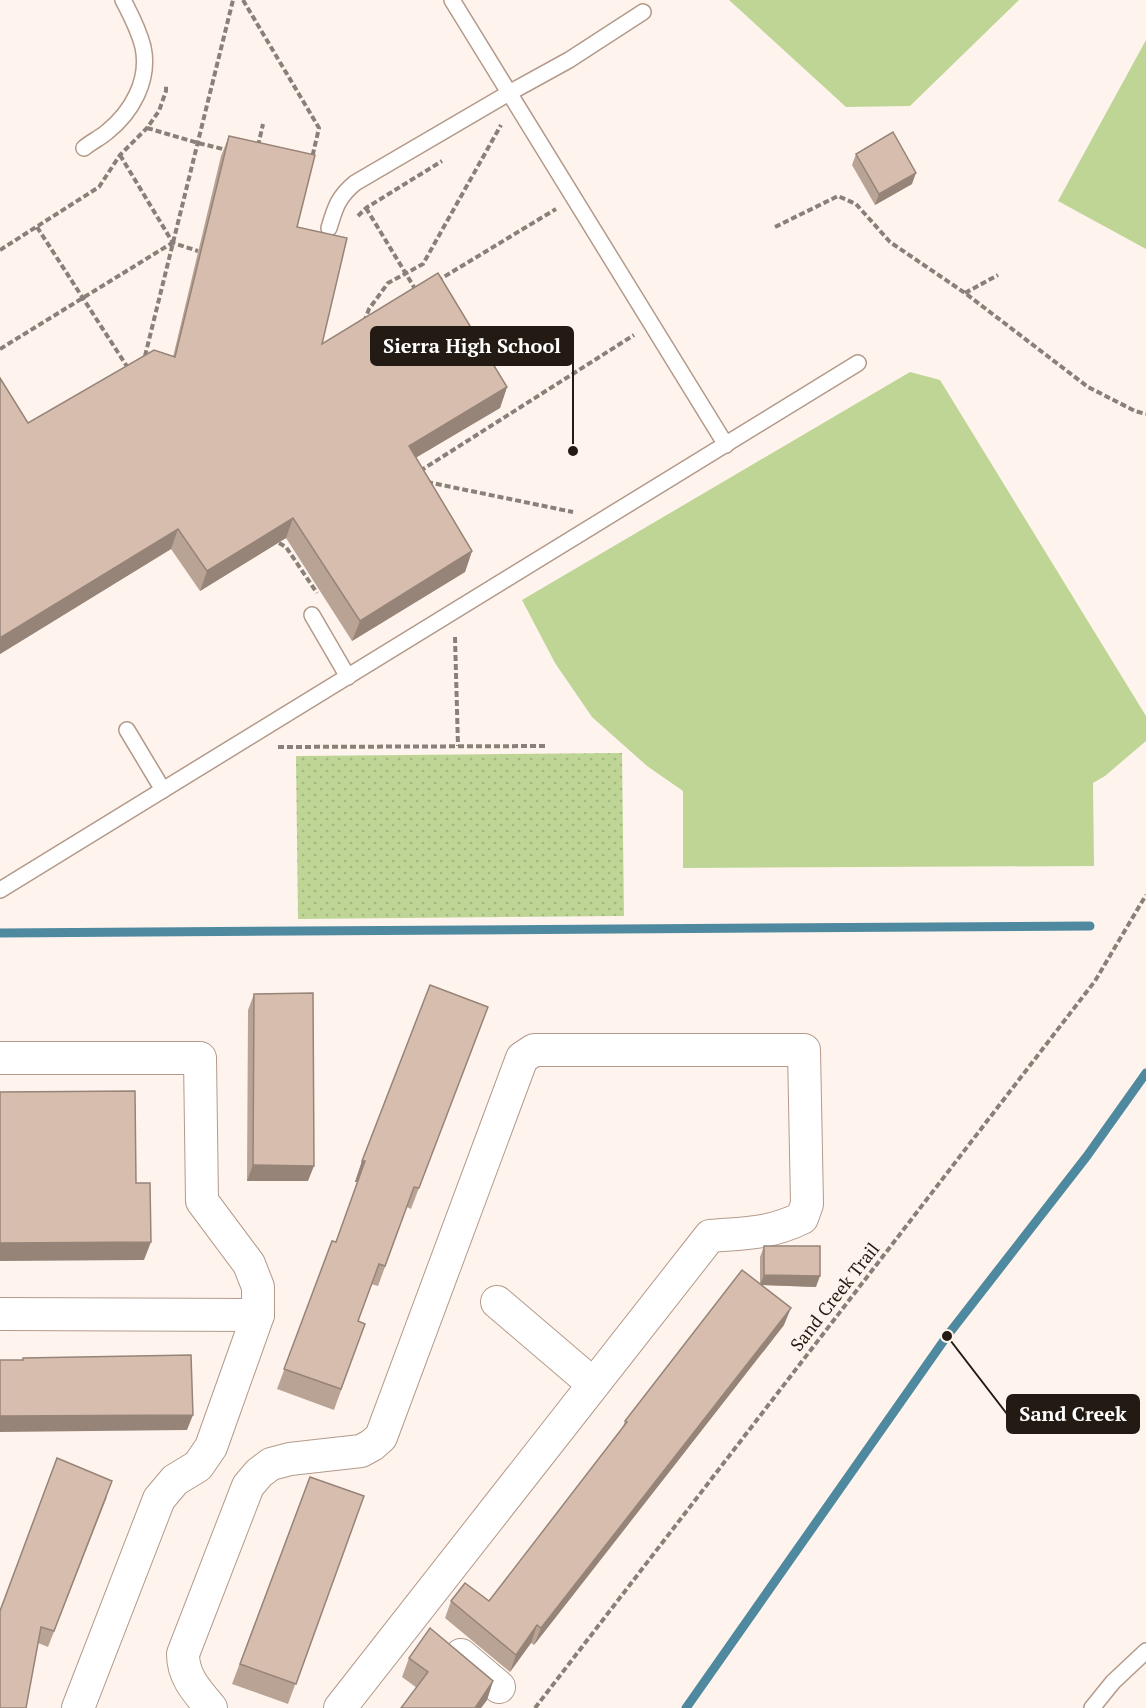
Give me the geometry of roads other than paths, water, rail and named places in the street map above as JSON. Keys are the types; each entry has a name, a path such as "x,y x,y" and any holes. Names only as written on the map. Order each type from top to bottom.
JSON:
{"street":[{"path":"211,1708 189,1682 183,1666 183,1654 248,1485 271,1464 290,1459 362,1451 372,1446 381,1437 522,1058 534,1050 804,1050 807,1204 802,1218 784,1227 762,1232 710,1236 593,1384 428,1627 340,1708"},
{"path":"0,1058 200,1058 202,1201 249,1264 258,1287 258,1315 211,1447 198,1466 175,1480 159,1499 78,1708"},
{"path":"497,1302 593,1384"},
{"path":"0,1314 258,1315"},
{"path":"428,1627 499,1687"}],"lane":[{"path":"84,148 123,117 135,101 140,88 143,49 123,0"},
{"path":"452,0 726,445"},
{"path":"329,228 337,202 355,183 569,60 643,12"},
{"path":"0,890 858,363"},
{"path":"312,615 348,677"},
{"path":"127,730 163,790"},
{"path":"1092,1708 1113,1682 1146,1651"}],"waterway":[{"path":"0,933 1090,926"},
{"path":"686,1708 947,1336 1087,1156 1146,1073"}],"place":[{"name":"Sierra High School","path":"573,451"},
{"name":"Sand Creek","path":"947,1336"}]}
